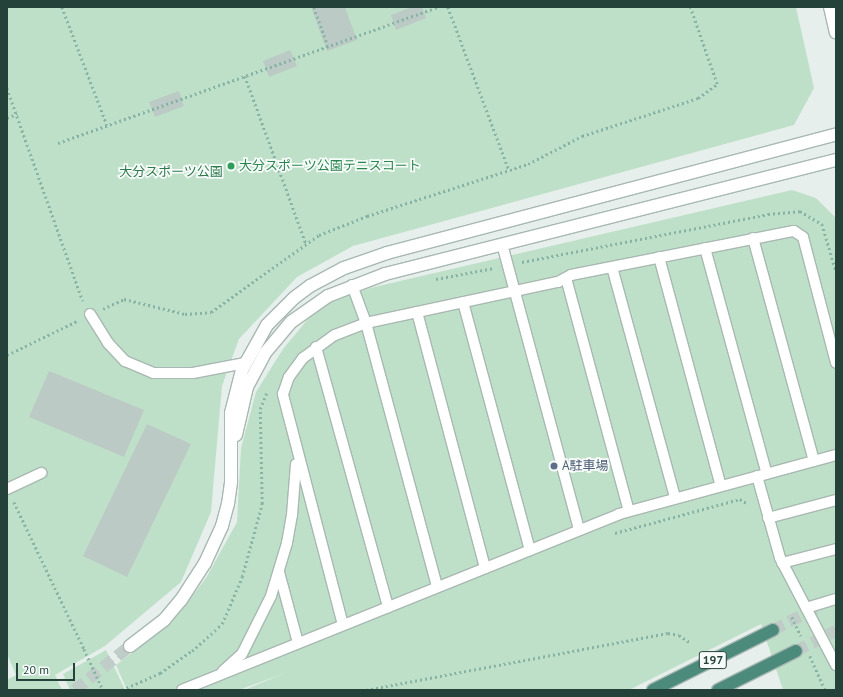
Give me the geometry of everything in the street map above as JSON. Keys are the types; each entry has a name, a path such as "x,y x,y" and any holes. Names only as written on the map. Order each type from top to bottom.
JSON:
{"highway":[{"name":"197","path":"653,690 773,630"},
{"name":"197","path":"718,690 796,651"}],"street":[{"path":"830,7 836,32"},
{"path":"130,646 164,620 185,595 205,564 222,526 228,504 231,458 231,413 236,386 245,363 257,340 281,310 310,286 344,268 387,253 836,134"},
{"path":"231,458 248,387 265,353 291,322 328,296 352,285 385,274 836,160"}],"lane":[{"path":"343,625 284,402 285,386 296,366 316,346 335,335 366,323 515,292 612,267 794,231 803,237 836,363"},
{"path":"754,238 814,461"},
{"path":"502,244 579,530"},
{"path":"705,248 762,475 768,518 782,563 806,608 832,650 836,665"},
{"path":"659,257 721,486"},
{"path":"612,267 675,498"},
{"path":"566,278 629,511"},
{"path":"352,285 366,323 437,587"},
{"path":"463,302 530,550"},
{"path":"417,312 485,568"},
{"path":"86,317 125,361 153,373 193,373 245,363"},
{"path":"316,346 388,607"},
{"path":"213,678 242,654 263,616 279,572 292,515 296,480 295,447"},
{"path":"182,690 629,511 836,455"},
{"path":"7,489 41,473"},
{"path":"768,518 836,500"},
{"path":"782,563 836,549"},
{"path":"279,572 298,644"},
{"path":"806,608 836,599"}],"path":[{"path":"62,7 107,125"},
{"path":"314,7 328,46"},
{"path":"58,143 437,7"},
{"path":"448,7 508,170"},
{"path":"7,355 124,300 185,314 211,312 319,235 367,216 528,164 582,136 698,98 717,84 690,7"},
{"path":"245,76 306,244"},
{"path":"7,88 84,296 86,317"},
{"path":"7,118 17,114"},
{"path":"7,489 103,690"},
{"path":"608,536 740,499 748,503 750,510"},
{"path":"790,612 802,639"},
{"path":"366,690 668,633 679,635 692,643"},
{"path":"808,653 825,690"}],"green space":[{"name":"大分スポーツ公園","path":"7,7 796,7 814,88 794,125 353,246 297,277 239,339 222,386 211,512 181,582 105,646 55,675 62,690 7,690 7,680 16,675 7,654"},
{"name":"A駐車場","path":"792,190 816,198 836,218 836,690 783,690 761,624 629,690 244,690 285,673 239,690 127,690 116,665 171,623 206,578 237,522 241,448 256,392 283,349 318,307 370,288"},
{"path":"106,650 125,690 70,690 63,674"}],"building":[{"path":"319,7 345,7 357,40 327,51 312,10"},
{"path":"412,7 422,7 426,18 396,30 391,15"},
{"path":"290,50 297,66 269,77 263,61"},
{"path":"179,91 184,106 155,117 149,102"},
{"path":"49,371 144,410 124,457 29,417"},
{"path":"147,424 191,444 127,577 83,556"}],"tunnel":[{"path":"773,630 818,607"},
{"path":"796,651 836,631"},
{"path":"75,690 130,646"}],"place":[{"name":"大分スポーツ公園テニスコート","path":"231,166"},
{"name":"A駐車場","path":"554,466"}]}
